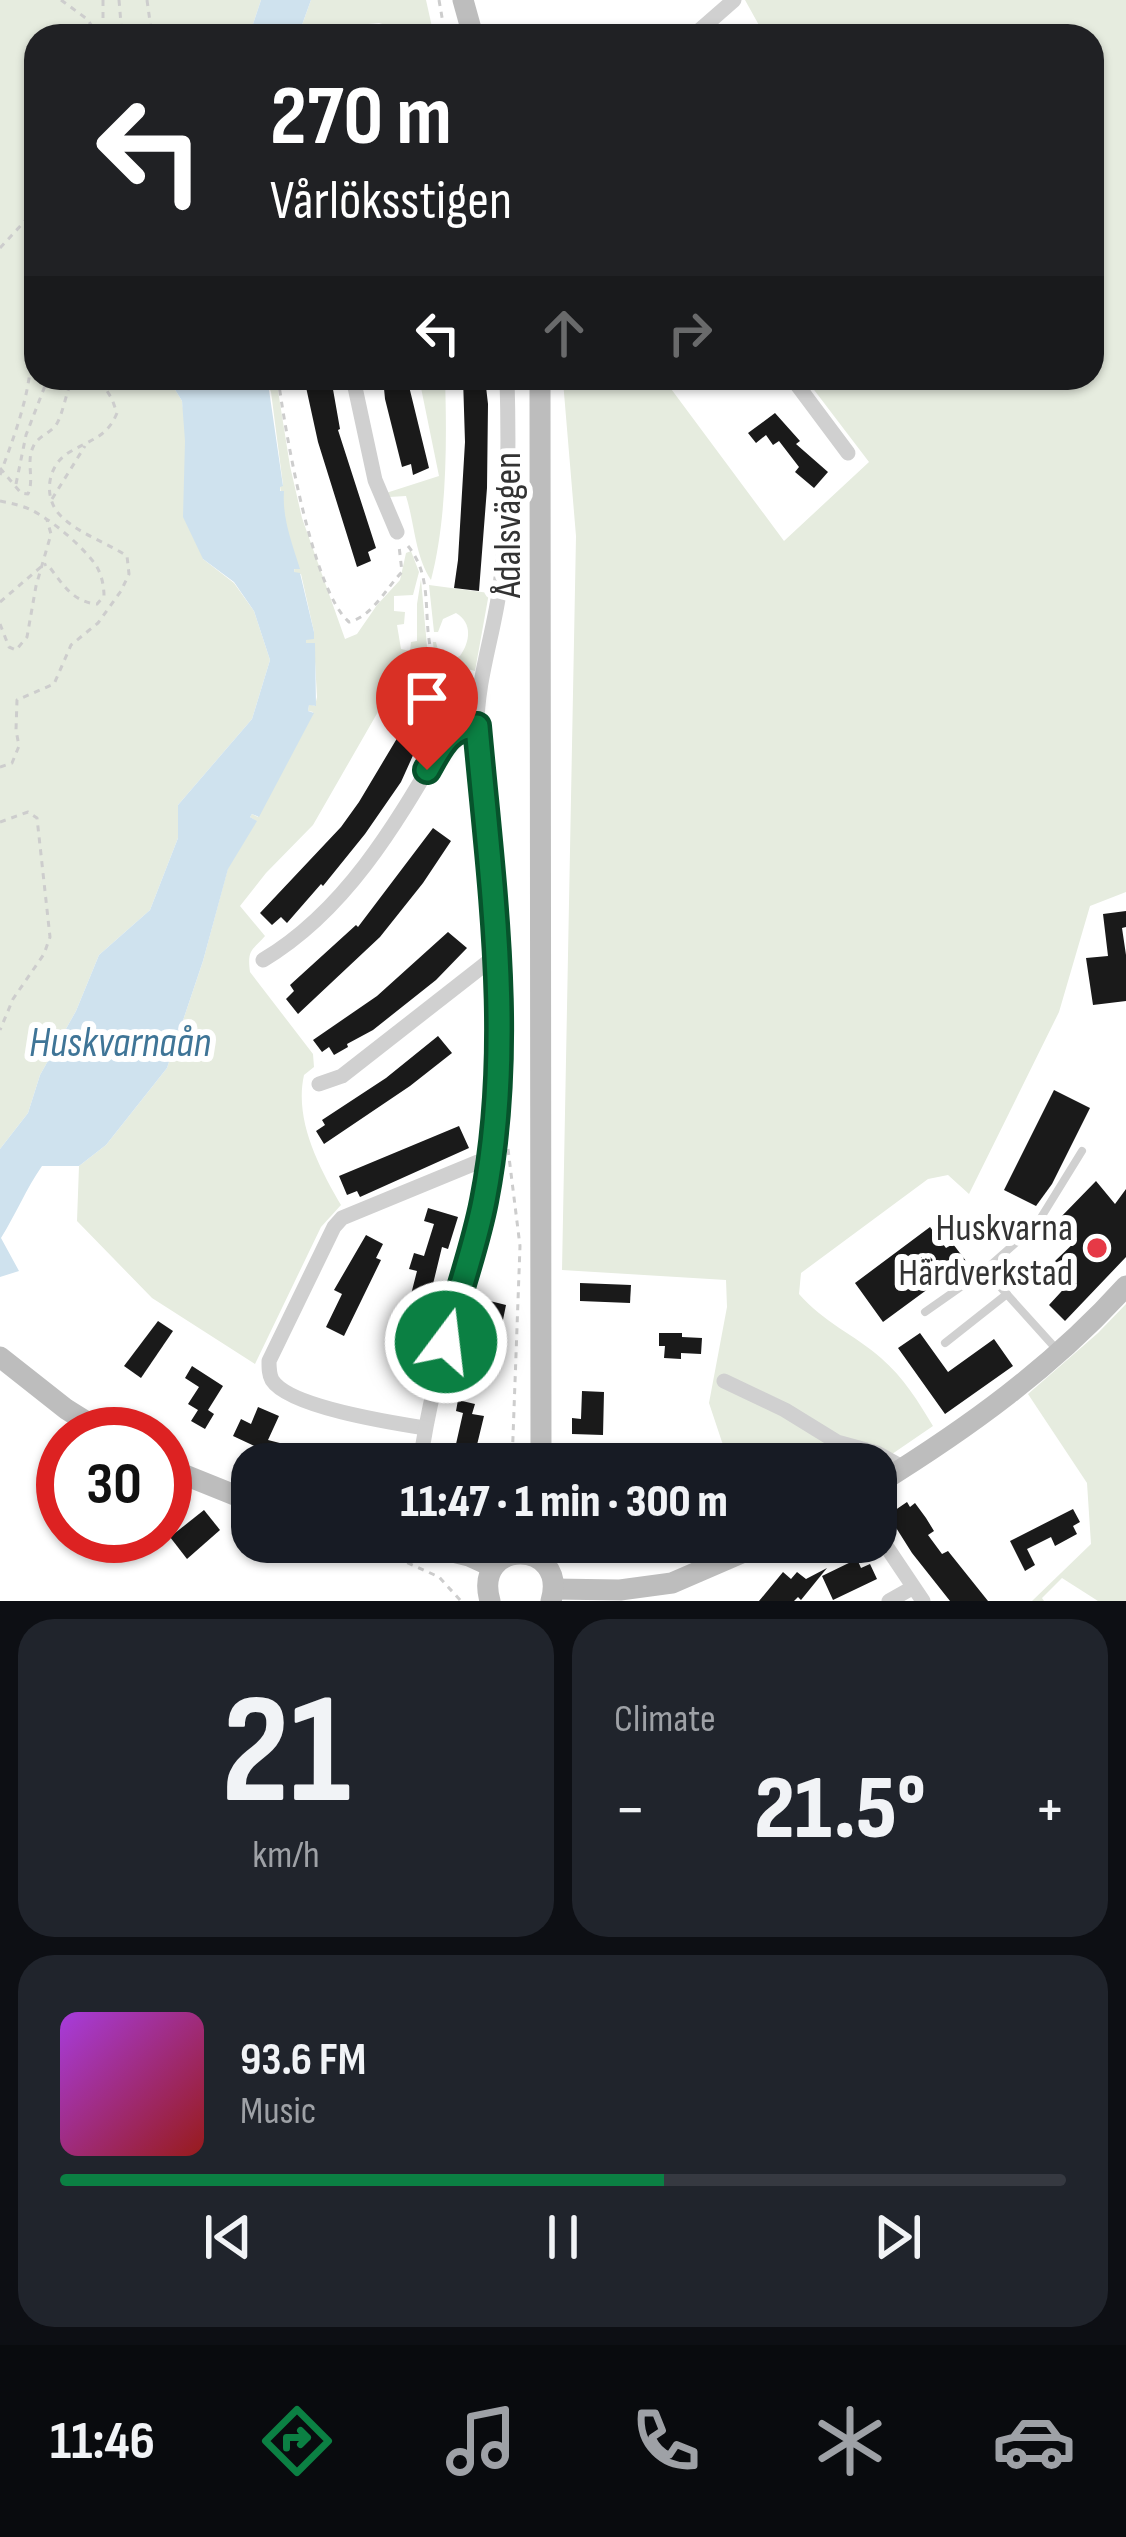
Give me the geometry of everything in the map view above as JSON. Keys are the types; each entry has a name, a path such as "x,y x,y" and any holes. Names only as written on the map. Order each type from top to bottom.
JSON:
{"main road":[{"name":"Ådalsvägen","path":"540,390 542,1443"},
{"path":"897,1472 980,1417 1060,1353 1126,1286"},
{"path":"0,1357 63,1407"},
{"path":"192,1478 231,1494"},
{"path":"484,1563 493,1567"},
{"path":"490,1601 487,1585 499,1563"},
{"path":"545,1563 553,1595 672,1583 718,1563"}],"street":[{"path":"707,24 734,0"},
{"path":"356,390 375,480 397,532"},
{"path":"423,1443 484,1204 500,1045 498,962 477,726 500,589 508,474 507,390"},
{"path":"802,390 848,453"},
{"path":"263,960 320,915 372,858 445,740 467,725 477,726"},
{"path":"319,1084 342,1076 493,958 498,962"},
{"path":"425,1428 340,1412 285,1391 269,1374 269,1361 342,1218 478,1162 490,1165"},
{"path":"724,1381 837,1442 877,1453 904,1468"},
{"path":"889,1601 918,1595 897,1563"}],"lane":[{"path":"925,1312 986,1270 1037,1224 1082,1151"},
{"path":"986,1270 1060,1353"},
{"path":"945,1343 1007,1294"}],"path":[{"path":"61,0 91,24"},
{"path":"0,248 24,222"},
{"path":"26,390 1,470 21,493 28,494 33,446 56,424 69,390"},
{"path":"15,486 26,435 43,390"},
{"path":"0,767 12,764 19,746 17,700 54,684 70,645 98,623 130,574 127,556 59,515 49,486 65,454 112,426 117,413 107,390"},
{"path":"280,390 295,475 318,563 338,613 349,622 365,615 402,572 397,532"},
{"path":"51,501 85,445"},
{"path":"0,501 46,518 97,567 104,596 97,604 74,597 51,567 44,565"},
{"path":"0,624 9,647 16,650 28,637 51,534 46,518"},
{"path":"397,532 417,557 426,583 433,658 464,674 483,677"},
{"path":"0,602 44,565"},
{"path":"0,822 28,812 37,818 50,937 44,954 13,998 0,1030"},
{"path":"408,1563 439,1577 461,1601"}],"shaded area":[{"path":"0,0 261,0 253,24 24,24 24,390 175,390 182,401 203,559 234,583 254,611 270,660 252,719 178,805 178,838 150,910 99,955 76,1011 40,1075 28,1113 0,1149"},
{"path":"311,0 426,0 431,24 379,23 302,24"},
{"path":"745,0 1126,0 1126,892 1090,906 1059,1012 969,1194 948,1175 928,1179 801,1273 799,1294 889,1366 933,1426 897,1451 897,1443 723,1443 709,1403 727,1307 726,1280 562,1270 576,536 564,390 672,390 784,541 869,462 814,390 1104,390 1104,24 758,24"},
{"path":"278,390 302,518 345,639 357,634 400,580 406,553 411,551 419,572 413,595 394,596 394,611 405,612 404,624 397,625 401,649 410,651 411,642 417,641 421,579 428,658 440,669 473,682 462,712 398,677 313,825 240,906 265,936 250,954 250,972 313,1054 314,1067 304,1075 302,1109 317,1159 341,1205 321,1227 255,1364 152,1298 77,1221 79,1166 106,1145 167,1068 228,868 256,821 250,817 258,817 313,712 308,711 309,704 315,706 314,643 305,639 314,632 301,574 294,573 271,392"},
{"path":"421,390 445,390 443,506 431,580 418,551 406,496 386,493 439,476"},
{"path":"429,585 489,593 475,671 447,663 434,653 436,642 450,660 460,656 468,633 456,613 443,619 434,632"},
{"path":"1126,1304 1126,1601 1098,1601 1062,1578 1044,1601 1032,1601 1091,1544 1087,1483 1028,1394"}],"water":[{"path":"261,0 311,0 302,24 253,24"},
{"name":"Huskvarnaån","path":"175,390 269,390 280,491 284,491 286,521 300,569 294,572 300,573 314,632 314,639 306,643 315,643 316,706 309,705 308,711 314,713 259,817 250,817 257,821 228,869 167,1068 106,1145 79,1166 42,1166 1,1238 19,1271 0,1277 0,1149 28,1113 40,1075 76,1011 99,955 150,910 178,838 178,805 252,719 270,660 254,611 234,582 203,559 183,517 182,401"}],"building":[{"path":"307,390 333,390 338,430 376,548 368,552 371,561 357,567"},
{"path":"384,390 410,390 429,468 413,475 411,464 402,467"},
{"path":"463,390 486,390 487,488 479,591 454,588 465,442"},
{"path":"775,413 800,441 796,444 828,472 814,488 795,472 799,467 779,441 773,445 766,435 756,443 748,433"},
{"path":"418,691 438,700 401,782 323,886 287,923 281,917 272,925 260,913 359,802 399,735"},
{"path":"433,828 451,841 423,883 380,937 298,1014 286,999 294,991 290,985 358,927"},
{"path":"1126,911 1126,927 1122,928 1126,1001 1093,1005 1086,958 1108,956 1103,914"},
{"path":"448,932 467,948 436,980 348,1047 334,1055 329,1047 322,1052 313,1040 377,996"},
{"path":"438,1036 452,1053 324,1144 316,1131 325,1125 322,1120"},
{"path":"1054,1090 1090,1108 1036,1206 1004,1190"},
{"path":"459,1126 469,1148 360,1197 357,1191 347,1195 339,1176"},
{"name":"Huskvarna Härdverkstad","path":"1096,1181 1115,1204 1126,1189 1126,1257 1065,1321 1049,1305 1071,1281 1054,1262 1077,1240 1059,1219"},
{"path":"428,1208 458,1217 448,1249 442,1247 416,1354 397,1349 417,1271 409,1269 414,1253 424,1256 434,1224 424,1221"},
{"path":"930,1227 946,1248 953,1244 966,1261 883,1322 855,1283"},
{"path":"366,1235 383,1244 376,1258 381,1260 344,1336 326,1327 342,1294 334,1290"},
{"path":"580,1283 631,1285 630,1303 580,1301"},
{"path":"482,1299 506,1305 490,1384 470,1379"},
{"path":"158,1321 173,1331 141,1378 124,1366"},
{"path":"659,1333 702,1338 701,1354 664,1358"},
{"path":"920,1333 948,1372 994,1339 1013,1366 945,1414 898,1348"},
{"path":"192,1366 223,1386 208,1410 214,1414 205,1429 192,1422 198,1410 188,1404 199,1387 185,1378"},
{"path":"582,1391 604,1392 603,1435 572,1434 572,1418 581,1419"},
{"path":"458,1400 475,1404 472,1414 484,1416 477,1443 456,1443 463,1413 456,1411"},
{"path":"258,1407 279,1416 268,1440 280,1443 248,1443 233,1436 241,1419 251,1424"},
{"path":"915,1503 934,1531 928,1535 942,1554 948,1551 988,1601 950,1601 897,1529 897,1509"},
{"path":"1073,1509 1080,1522 1073,1526 1077,1534 1055,1546 1051,1537 1027,1549 1035,1565 1025,1571 1010,1541"},
{"path":"204,1510 220,1530 192,1555 192,1520"},
{"path":"859,1563 861,1568 870,1564 877,1579 833,1600 822,1576"},
{"path":"827,1568 801,1600 759,1601 783,1572 791,1579 797,1572 806,1579"}],"place":[{"name":"Huskvarna Härdverkstad","path":"1097,1248"}],"route":[{"path":"427,770 455,730 477,726 498,962 500,1045 484,1204 446,1342"}]}
